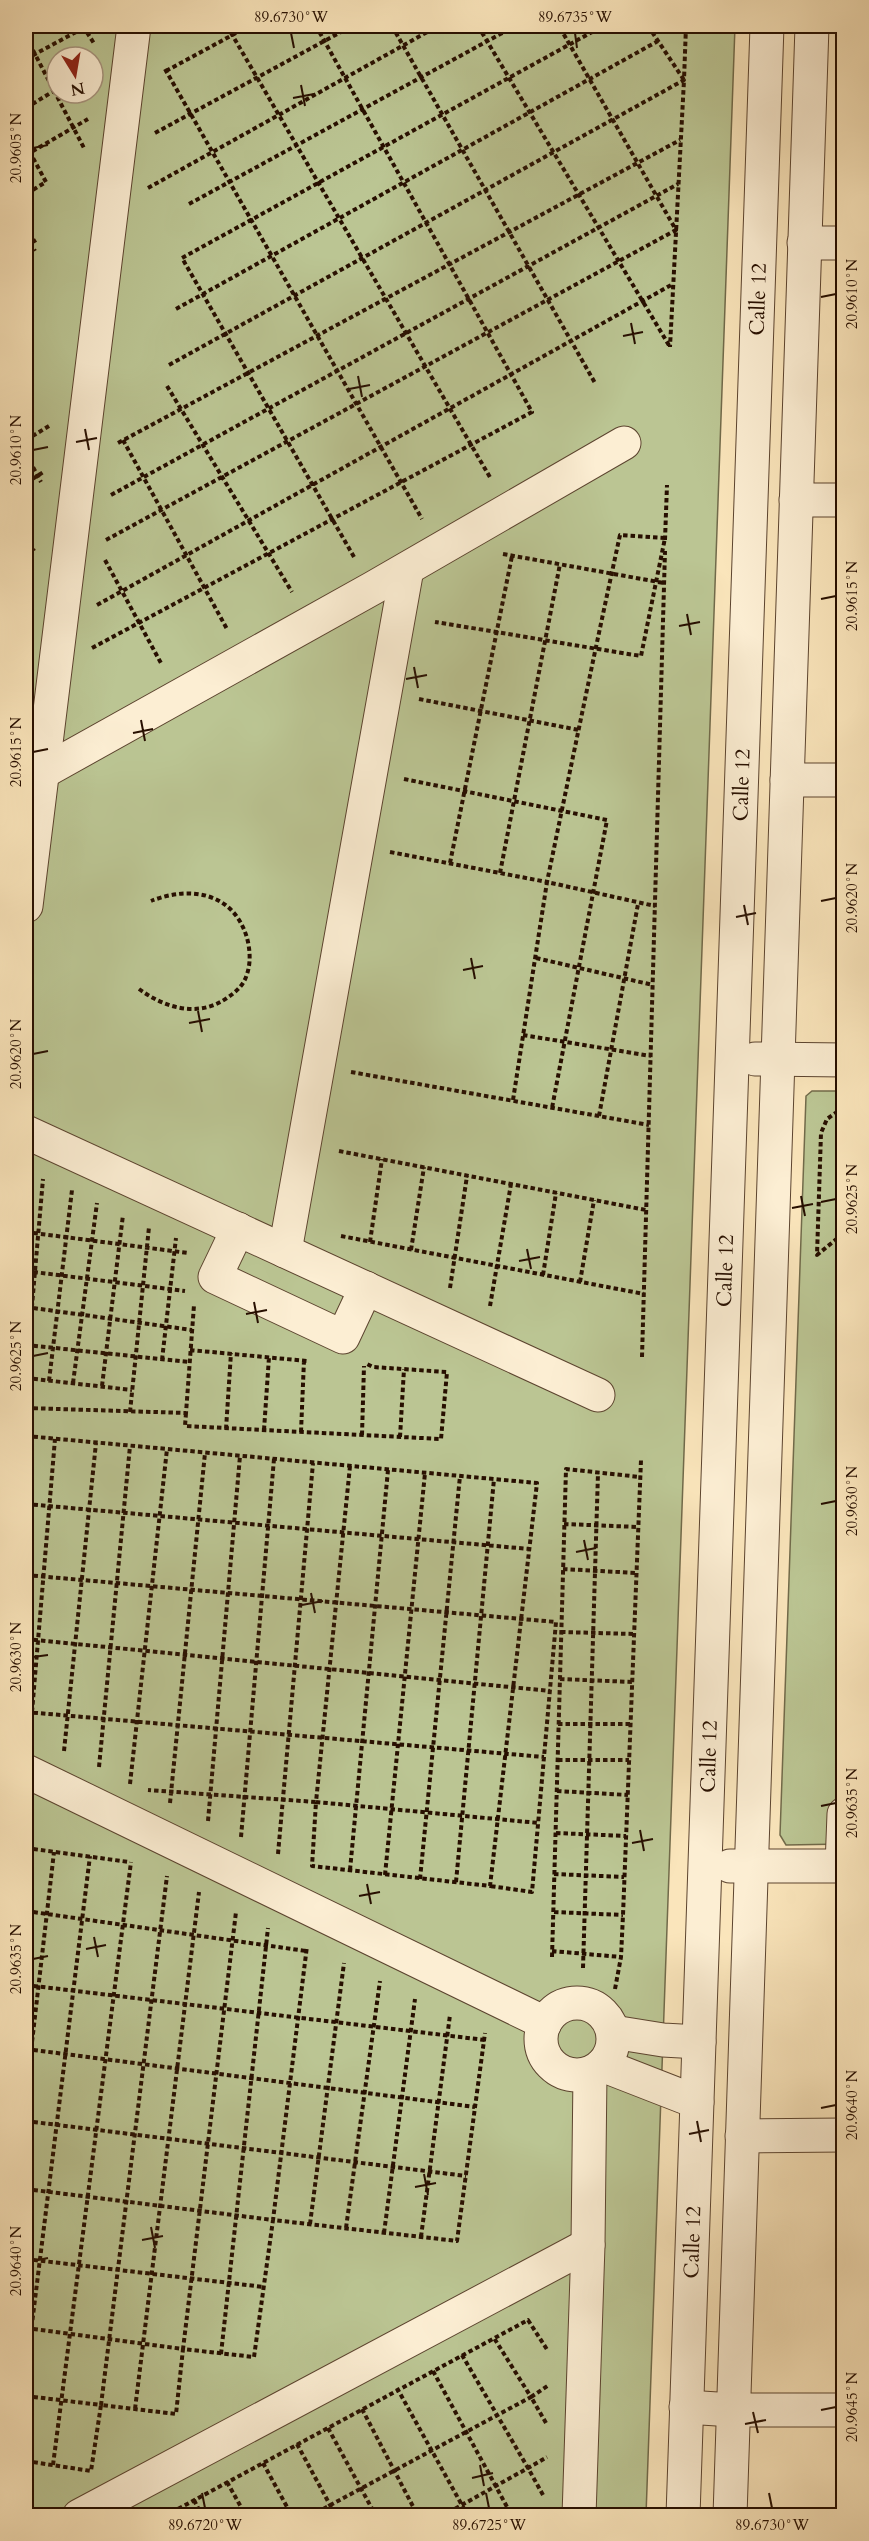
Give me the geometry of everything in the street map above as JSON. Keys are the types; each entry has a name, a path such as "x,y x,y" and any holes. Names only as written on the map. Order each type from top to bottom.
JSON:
{"street":[{"path":"26,906 33,778 134,26"},
{"name":"Calle 12","path":"683,2516 767,26"},
{"path":"730,2516 812,26"},
{"path":"804,243 843,243"},
{"path":"754,416 799,412"},
{"path":"33,778 406,569 624,443"},
{"path":"796,500 843,500"},
{"path":"285,1251 406,569"},
{"path":"787,780 843,780"},
{"path":"732,1059 843,1060"},
{"path":"26,1132 598,1395"},
{"path":"238,1229 215,1277 343,1337 366,1288"},
{"path":"26,1771 544,2023"},
{"path":"705,1866 843,1866 843,1814"},
{"path":"582,2003 602,2013 613,2032 609,2055 596,2069 578,2075 566,2074 546,2059 541,2034 544,2023 560,2007 582,2003"},
{"path":"613,2032 663,2040 699,2042"},
{"path":"596,2069 697,2102"},
{"path":"579,2516 596,2069"},
{"path":"742,2136 843,2135"},
{"path":"79,2516 588,2245"},
{"path":"686,2408 843,2410"}],"path":[{"path":"26,59 87,26"},
{"path":"227,26 491,480"},
{"path":"159,75 249,26"},
{"path":"83,652 532,412 316,26"},
{"path":"145,138 352,26"},
{"path":"392,26 595,383"},
{"path":"139,194 438,26"},
{"path":"478,26 670,347 686,26"},
{"path":"189,204 515,26"},
{"path":"560,26 676,230"},
{"path":"354,557 182,258 603,26"},
{"path":"648,26 684,80"},
{"path":"26,38 45,72"},
{"path":"176,309 658,41"},
{"path":"160,62 422,519"},
{"path":"168,365 684,80"},
{"path":"26,108 45,97"},
{"path":"63,105 89,158"},
{"path":"28,154 92,117"},
{"path":"116,444 680,140"},
{"path":"26,145 28,154 46,182 26,194"},
{"path":"102,500 678,184"},
{"path":"96,545 676,230"},
{"path":"26,237 28,245 35,251"},
{"path":"28,245 36,240"},
{"path":"88,610 673,284"},
{"path":"167,386 292,592"},
{"path":"26,440 51,424"},
{"path":"120,433 227,628"},
{"path":"26,454 46,490"},
{"path":"26,483 54,467"},
{"path":"642,1357 668,485"},
{"path":"513,1100 547,882 620,535 665,538"},
{"path":"435,622 641,656 665,538"},
{"path":"494,552 664,583"},
{"path":"101,554 162,665"},
{"path":"450,863 512,556"},
{"path":"500,873 560,564"},
{"path":"419,699 579,730"},
{"path":"403,779 607,820 552,1107"},
{"path":"389,852 547,882 655,906"},
{"path":"139,989 155,1001 176,1008 212,1007 235,993 247,976 249,967 246,934 237,916 224,902 202,894 188,893 175,893 151,901"},
{"path":"599,1116 638,904"},
{"path":"536,958 653,985"},
{"path":"523,1035 651,1056"},
{"path":"345,1070 649,1125"},
{"path":"843,1107 827,1119 821,1133 817,1255 843,1233"},
{"path":"329,1149 646,1210"},
{"path":"370,1242 382,1159"},
{"path":"44,1167 26,1377 132,1390"},
{"path":"411,1250 424,1167"},
{"path":"449,1295 467,1176"},
{"path":"49,1381 73,1180"},
{"path":"489,1313 511,1184"},
{"path":"543,1275 556,1193"},
{"path":"580,1282 594,1200"},
{"path":"73,1383 97,1201"},
{"path":"102,1386 123,1213"},
{"path":"130,1412 149,1225"},
{"path":"26,1232 196,1254"},
{"path":"162,1360 177,1234"},
{"path":"336,1235 644,1294"},
{"path":"26,1271 195,1293"},
{"path":"194,1302 185,1426 441,1439 447,1372 354,1365"},
{"path":"26,1307 192,1330"},
{"path":"27,1345 189,1362"},
{"path":"190,1350 314,1361"},
{"path":"226,1429 231,1353"},
{"path":"264,1430 269,1357"},
{"path":"357,1359 373,1367"},
{"path":"300,1432 304,1360"},
{"path":"362,1435 364,1366"},
{"path":"400,1437 405,1369"},
{"path":"26,1408 186,1413"},
{"path":"26,1436 537,1484 490,1886"},
{"path":"32,1712 55,1439"},
{"path":"64,1758 96,1443"},
{"path":"98,1774 130,1446"},
{"path":"130,1788 167,1449"},
{"path":"170,1807 205,1453"},
{"path":"207,1825 240,1456"},
{"path":"241,1840 274,1459"},
{"path":"615,1989 621,1957 641,1460"},
{"path":"278,1857 313,1463"},
{"path":"26,1575 229,1593 262,1595 301,1599 336,1602 375,1605 556,1622 532,1892 312,1866 322,1738 330,1670 336,1602 350,1466"},
{"path":"621,1957 552,1954 566,1469 640,1477"},
{"path":"350,1870 388,1470"},
{"path":"385,1875 425,1473"},
{"path":"583,1968 598,1473"},
{"path":"420,1879 460,1476"},
{"path":"456,1882 494,1479"},
{"path":"26,1504 529,1550"},
{"path":"564,1524 638,1527"},
{"path":"563,1569 636,1573"},
{"path":"561,1632 634,1634"},
{"path":"26,1639 550,1691"},
{"path":"560,1679 632,1682"},
{"path":"26,1712 544,1757"},
{"path":"558,1724 631,1724"},
{"path":"558,1760 629,1760"},
{"path":"140,1789 316,1802 539,1824"},
{"path":"557,1791 628,1795"},
{"path":"556,1833 626,1836"},
{"path":"26,1848 130,1862"},
{"path":"26,2094 28,2049 39,1986 54,1852"},
{"path":"53,2465 132,1852"},
{"path":"26,2372 28,2328 48,2192 90,1856"},
{"path":"26,2461 91,2471 168,1870"},
{"path":"554,1874 624,1877"},
{"path":"135,2409 200,1885"},
{"path":"26,2396 176,2414 237,1903"},
{"path":"26,1911 306,1951"},
{"path":"554,1912 623,1915"},
{"path":"221,2354 270,1918"},
{"path":"28,2328 254,2357 308,1937"},
{"path":"310,2224 345,1954"},
{"path":"346,2228 381,1971"},
{"path":"26,1985 484,2040"},
{"path":"384,2233 416,1988"},
{"path":"421,2237 452,2005"},
{"path":"26,2189 457,2241 485,2032 478,2025"},
{"path":"28,2049 475,2107"},
{"path":"26,2121 466,2176"},
{"path":"26,2259 264,2287"},
{"path":"165,2516 528,2320 552,2357"},
{"path":"310,2516 531,2397 494,2338"},
{"path":"442,2516 528,2468 462,2355"},
{"path":"433,2371 512,2516"},
{"path":"398,2390 468,2516"},
{"path":"362,2409 418,2516"},
{"path":"328,2428 376,2516"},
{"path":"297,2444 336,2516"},
{"path":"263,2463 292,2516"},
{"path":"227,2482 246,2516"},
{"path":"194,2500 202,2516"}],"green space":[{"path":"26,26 735,26 646,2515 26,2516"},
{"path":"812,1091 843,1091 843,1844 786,1845 780,1835 806,1096"}]}
